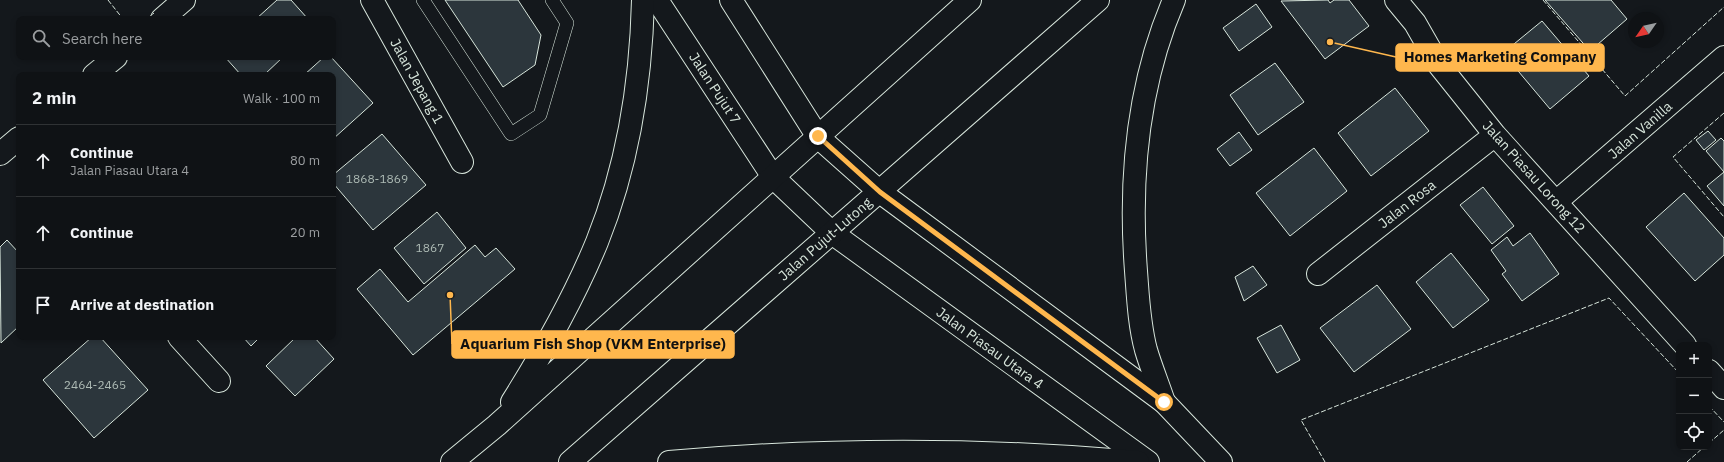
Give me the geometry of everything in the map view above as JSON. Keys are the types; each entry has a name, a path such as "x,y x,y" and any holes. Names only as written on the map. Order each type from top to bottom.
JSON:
{"main road":[{"path":"165,16 184,0"},
{"name":"Jalan Jepang 1","path":"372,0 462,162"},
{"path":"496,425 523,385 560,321 580,282 605,221 624,158 633,116 639,72 643,0"},
{"name":"Jalan Pujut 7","path":"657,0 773,177 832,233"},
{"path":"731,0 818,136 880,192 1164,402 1221,462"},
{"path":"452,462 496,425 970,0"},
{"name":"Jalan Pujut-Lutong","path":"570,462 1098,0"},
{"path":"1164,402 1146,350 1139,309 1133,229 1133,193 1136,148 1150,74 1161,30 1174,0"},
{"name":"Jalan Piasau Lorong 12","path":"1396,0 1415,23 1439,65 1495,135 1682,342"},
{"name":"Jalan Vanilla","path":"1556,202 1724,57"},
{"path":"98,72 112,60"},
{"name":"Jalan Rosa","path":"1318,274 1495,135"},
{"name":"Jalan Piasau Utara 4","path":"832,233 1148,462"},
{"path":"182,340 219,381"},
{"path":"1712,374 1724,388"},
{"path":"669,462 747,455 903,450 986,451 1138,462"}],"lane":[{"path":"423,0 511,134 540,115 568,23 552,0"}],"building":[{"path":"277,0 291,0 305,16 259,16"},
{"path":"445,0 518,0 541,35 535,65 503,87"},
{"path":"1328,0 1330,3 1334,0 1349,0 1369,26 1325,59 1281,1"},
{"path":"1545,0 1611,0 1627,19 1590,51"},
{"path":"1256,4 1272,27 1239,51 1223,28"},
{"path":"1542,21 1589,76 1550,109 1503,53"},
{"path":"228,60 280,60 267,72 238,72"},
{"path":"321,60 334,60 373,103 336,136 336,72 307,72"},
{"path":"1275,63 1304,102 1258,135 1230,95"},
{"path":"1395,88 1429,131 1371,176 1338,133"},
{"path":"1708,131 1716,140 1704,150 1696,140"},
{"path":"1239,132 1252,150 1230,166 1217,149"},
{"path":"382,134 426,185 373,230 336,187 336,172"},
{"path":"1721,138 1724,141 1724,172 1706,151"},
{"path":"1314,148 1347,191 1290,236 1256,193"},
{"path":"1724,172 1724,206 1707,186"},
{"path":"1483,187 1514,226 1492,244 1460,205"},
{"path":"1684,193 1724,238 1724,255 1695,281 1646,227"},
{"path":"437,212 466,248 424,284 394,248"},
{"path":"1530,233 1559,274 1522,301 1502,274 1506,271 1491,250 1507,237 1513,246"},
{"path":"7,240 16,250 16,329 1,343 0,247"},
{"path":"475,245 485,257 496,248 515,269 413,355 357,289 380,269 408,302"},
{"path":"1451,253 1489,300 1453,328 1416,282"},
{"path":"1253,266 1267,285 1244,301 1235,277"},
{"path":"1377,285 1411,329 1354,372 1320,328"},
{"path":"1281,325 1300,360 1277,373 1257,338"},
{"path":"89,340 103,340 148,390 94,438 43,380"},
{"path":"246,340 257,340 251,346"},
{"path":"293,340 317,340 334,359 295,396 266,366"}],"fence":[{"path":"108,0 121,16"},
{"path":"1543,0 1625,96 1724,7"},
{"path":"150,16 154,13"},
{"path":"1724,113 1673,157 1724,217"},
{"path":"1325,462 1301,420 1609,298 1676,370"},
{"path":"1712,409 1724,422"},
{"path":"1712,440 1724,430"},
{"path":"1687,462 1701,450"}],"place":[{"name":"Homes Marketing Company","path":"1330,42"},
{"name":"Aquarium Fish Shop (VKM Enterprise)","path":"450,295"}],"route":[{"path":"818,136 880,192 1164,402"}]}
